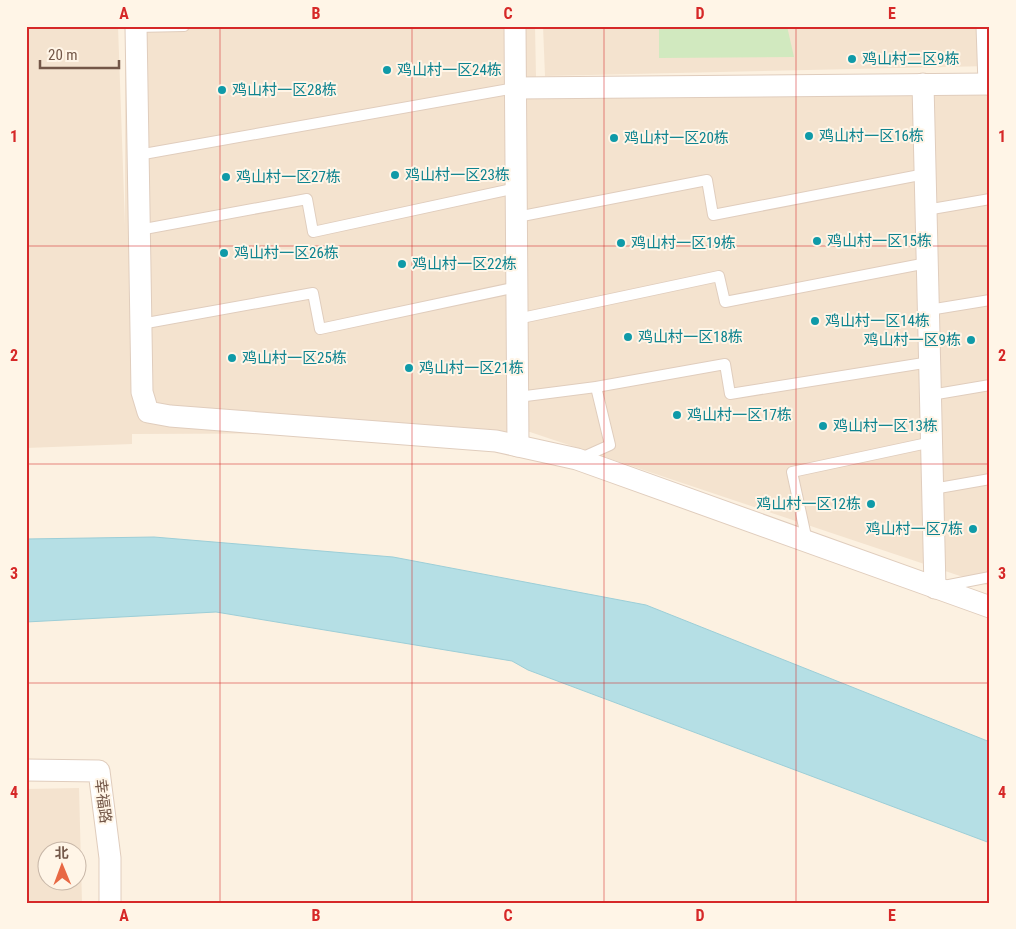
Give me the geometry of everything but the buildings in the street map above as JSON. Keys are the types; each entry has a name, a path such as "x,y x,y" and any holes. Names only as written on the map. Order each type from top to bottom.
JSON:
{"street":[{"path":"515,26 518,446"},
{"path":"516,88 989,84 987,26"},
{"path":"136,27 142,392 148,412 170,416 496,441 577,459 990,607"},
{"path":"923,84 935,588"},
{"name":"幸福路","path":"26,770 99,771 110,858 110,903"}],"lane":[{"path":"136,27 184,26"},
{"path":"138,154 516,88"},
{"path":"516,217 707,180 714,215 926,174"},
{"path":"140,230 307,199 312,232 516,188"},
{"path":"926,210 990,199"},
{"path":"517,319 719,276 725,302 927,263"},
{"path":"141,324 313,293 320,329 517,287"},
{"path":"929,310 990,300"},
{"path":"518,397 596,387 725,364 730,394 930,362"},
{"path":"931,395 990,385"},
{"path":"577,459 610,445 596,387"},
{"path":"807,541 792,472 932,442"},
{"path":"933,489 990,479"},
{"path":"935,588 990,577"}],"shaded area":[{"path":"26,26 118,26 125,225 125,26 535,26 536,77 990,74 990,586 530,432 132,434 132,444 26,448"},
{"path":"543,26 990,26 990,66 545,76"},
{"path":"79,788 80,842 38,842 38,892 82,892 82,903 26,903 26,789"}],"green space":[{"path":"659,26 787,26 794,57 659,58"}],"water":[{"path":"154,537 393,557 646,605 990,742 990,843 528,670 512,661 216,612 26,622 26,539"}],"place":[{"name":"鸡山村二区9栋","path":"852,59"},
{"name":"鸡山村一区24栋","path":"387,70"},
{"name":"鸡山村一区28栋","path":"222,90"},
{"name":"鸡山村一区16栋","path":"809,136"},
{"name":"鸡山村一区20栋","path":"614,138"},
{"name":"鸡山村一区23栋","path":"395,175"},
{"name":"鸡山村一区27栋","path":"226,177"},
{"name":"鸡山村一区15栋","path":"817,241"},
{"name":"鸡山村一区19栋","path":"621,243"},
{"name":"鸡山村一区26栋","path":"224,253"},
{"name":"鸡山村一区22栋","path":"402,264"},
{"name":"鸡山村一区14栋","path":"815,321"},
{"name":"鸡山村一区18栋","path":"628,337"},
{"name":"鸡山村一区9栋","path":"971,340"},
{"name":"鸡山村一区25栋","path":"232,358"},
{"name":"鸡山村一区21栋","path":"409,368"},
{"name":"鸡山村一区17栋","path":"677,415"},
{"name":"鸡山村一区13栋","path":"823,426"},
{"name":"鸡山村一区12栋","path":"871,504"},
{"name":"鸡山村一区7栋","path":"973,529"}]}
